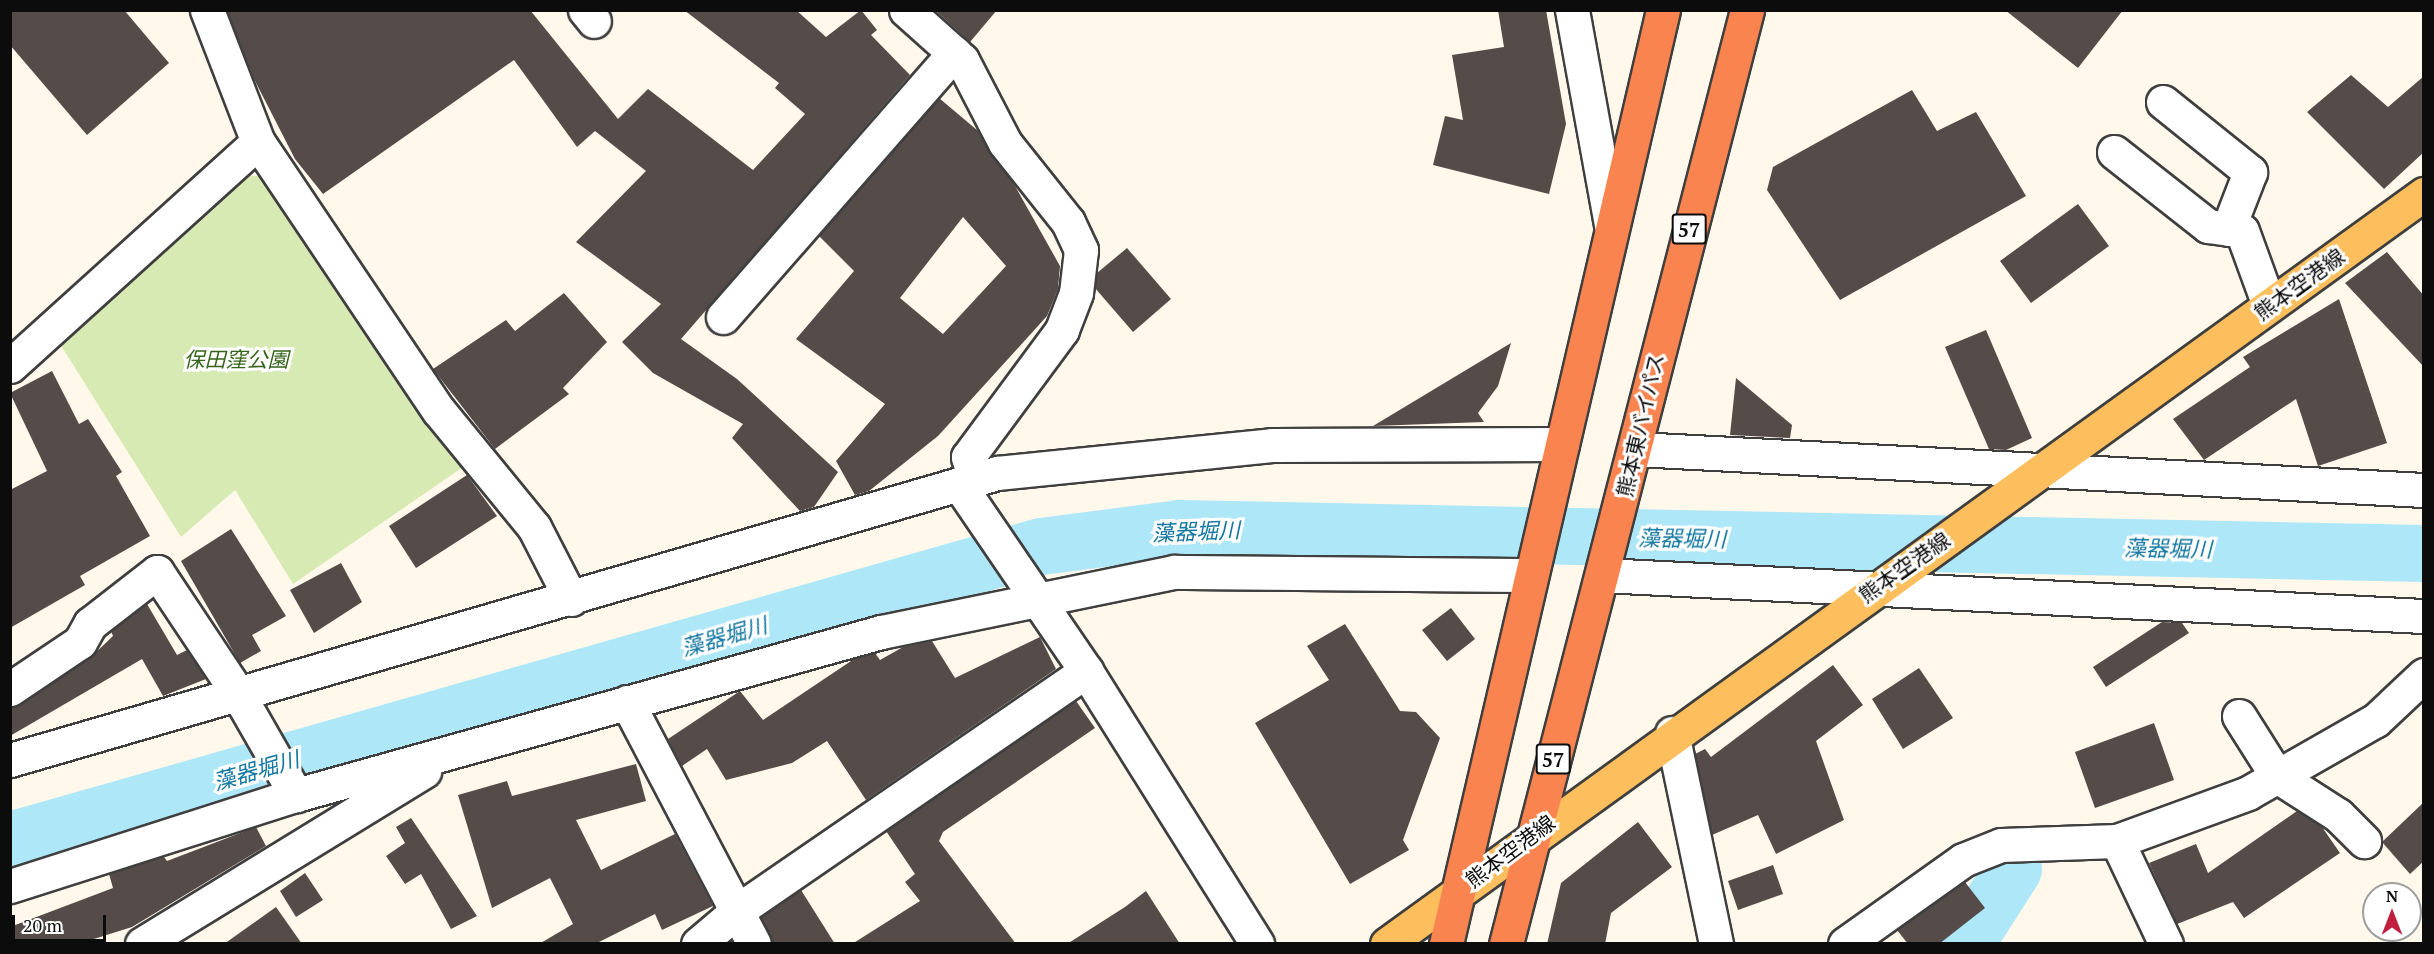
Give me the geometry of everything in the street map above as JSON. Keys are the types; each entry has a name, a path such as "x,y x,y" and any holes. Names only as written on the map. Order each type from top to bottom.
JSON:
{"highway":[{"path":"1446,944 1461,888 1611,225 1664,10"},
{"name":"熊本東バイパス","path":"1506,944 1636,449 1747,10"}],"main road":[{"name":"熊本空港線","path":"1387,944 1672,733 2424,194"}],"street":[{"path":"207,10 258,142 439,411 534,527 571,599"},
{"path":"906,10 954,53 1005,143 1068,222 1080,250 1076,293 1062,330 968,457 967,483 1033,595 1086,671 1257,944"},
{"path":"1572,10 1611,225"},
{"path":"723,317 954,53"},
{"path":"2163,102 2250,171 2228,229"},
{"path":"10,366 258,142"},
{"path":"2114,152 2208,226 2242,231 2269,305"},
{"path":"10,760 237,692 571,599 967,483 1046,466 1272,445 1562,444"},
{"path":"1636,449 2028,480 2424,490"},
{"path":"10,689 80,642 90,624 157,572 237,692 291,787"},
{"path":"10,886 291,787 456,752 880,632 1033,595 1174,572 1531,575"},
{"path":"1602,575 1879,586 2424,616"},
{"path":"698,944 737,910 1086,671"},
{"path":"1845,944 1963,860 2001,845 2117,841 2248,793 2376,720 2424,675"},
{"path":"627,702 754,944"},
{"path":"2238,716 2277,776 2338,815 2364,841"},
{"path":"1672,733 1716,944"},
{"path":"141,944 456,752"},
{"path":"2117,841 2166,944"}],"green space":[{"name":"保田窪公園","path":"244,175 267,177 469,463 293,584 235,490 181,537 60,344"}],"building":[{"path":"10,10 124,10 169,63 87,135 10,45"},
{"path":"227,10 530,10 618,119 648,89 753,170 805,114 775,88 779,83 684,10 796,10 826,37 861,10 877,30 871,35 910,75 681,339 737,379 838,472 814,507 800,511 732,438 743,424 653,373 622,342 661,304 576,242 646,171 595,131 577,147 514,60 323,194 295,159 254,79"},
{"path":"935,10 997,10 970,42"},
{"path":"1498,10 1546,10 1566,124 1549,194 1433,165 1445,116 1463,120 1452,55 1504,47"},
{"path":"2005,10 2123,10 2078,68"},
{"path":"2351,75 2388,107 2424,76 2424,152 2384,189 2307,112"},
{"path":"1912,90 1937,131 1976,112 2026,196 1840,300 1767,190 1773,167"},
{"path":"939,98 977,130 1015,186 1060,266 1058,289 1047,316 938,436 869,491 855,495 836,461 885,404 796,339 854,271 819,236","holes":["963,217 1006,266 943,334 900,298"]},
{"path":"2078,204 2109,246 2031,303 2000,261"},
{"path":"1127,248 1171,299 1133,332 1095,288 1097,273"},
{"path":"2387,252 2424,296 2424,367 2345,283"},
{"path":"564,293 607,342 563,388 569,394 495,449 433,369 506,320 515,331"},
{"path":"2339,299 2387,443 2318,466 2296,399 2204,460 2173,419 2250,367 2243,357"},
{"path":"1986,330 2032,438 2006,450 1989,449 1945,347"},
{"path":"1511,343 1498,386 1478,413 1484,422 1373,426"},
{"path":"52,371 79,424 88,419 122,472 116,476 150,536 80,576 85,585 10,628 10,490 47,471 10,393"},
{"path":"1736,378 1792,425 1790,438 1730,435"},
{"path":"467,475 497,516 416,568 389,526"},
{"path":"231,529 286,616 252,635 261,651 240,663 181,561"},
{"path":"341,563 362,602 314,633 290,590"},
{"path":"147,604 177,655 187,650 206,679 163,696 142,659 10,736 10,708 90,658 113,636 111,631"},
{"path":"1451,608 1475,639 1447,661 1422,630"},
{"path":"2162,622 2182,623 2189,633 2106,687 2093,667"},
{"path":"1345,624 1400,711 1416,712 1440,738 1403,840 1409,850 1350,884 1255,723 1329,680 1307,646"},
{"path":"1040,637 1056,669 866,800 827,741 792,763 726,780 707,749 682,766 668,739 740,691 763,720 854,659 875,653 880,660 903,647 932,641 955,678"},
{"path":"1833,665 1863,705 1816,741 1844,820 1776,854 1758,815 1712,835 1695,754 1705,749 1711,757"},
{"path":"1919,668 1953,718 1903,749 1872,699"},
{"path":"1076,701 1095,728 943,832 939,841 1016,944 852,944 920,901 905,882 915,874 886,831"},
{"path":"2154,723 2174,780 2095,808 2075,752"},
{"path":"636,764 646,801 576,820 601,870 675,834 713,906 662,930 655,914 595,944 539,944 573,924 550,878 492,908 458,795 507,781 512,796"},
{"path":"2424,802 2424,861 2410,874 2382,842"},
{"path":"2297,811 2322,827 2340,853 2244,918 2233,902 2177,924 2149,863 2196,844 2208,873"},
{"path":"411,818 477,916 451,929 421,874 405,884 386,856 405,843 396,827"},
{"path":"1638,822 1672,867 1611,913 1605,944 1547,944 1561,883"},
{"path":"256,827 266,846 132,927 78,944 10,944 10,927 113,888 109,874 164,857 167,861"},
{"path":"1773,865 1783,894 1738,910 1728,881"},
{"path":"305,873 323,900 296,917 280,891"},
{"path":"1965,882 1985,908 1939,944 1908,944 1897,930"},
{"path":"801,890 835,944 773,944 761,917"},
{"path":"1146,891 1180,944 1067,944 1125,907"},
{"path":"276,907 302,944 224,944"}],"waterway":[{"name":"藻器堀川","path":"10,840 1041,546 1179,528 2424,553"},
{"path":"1965,944 2013,869"}]}
